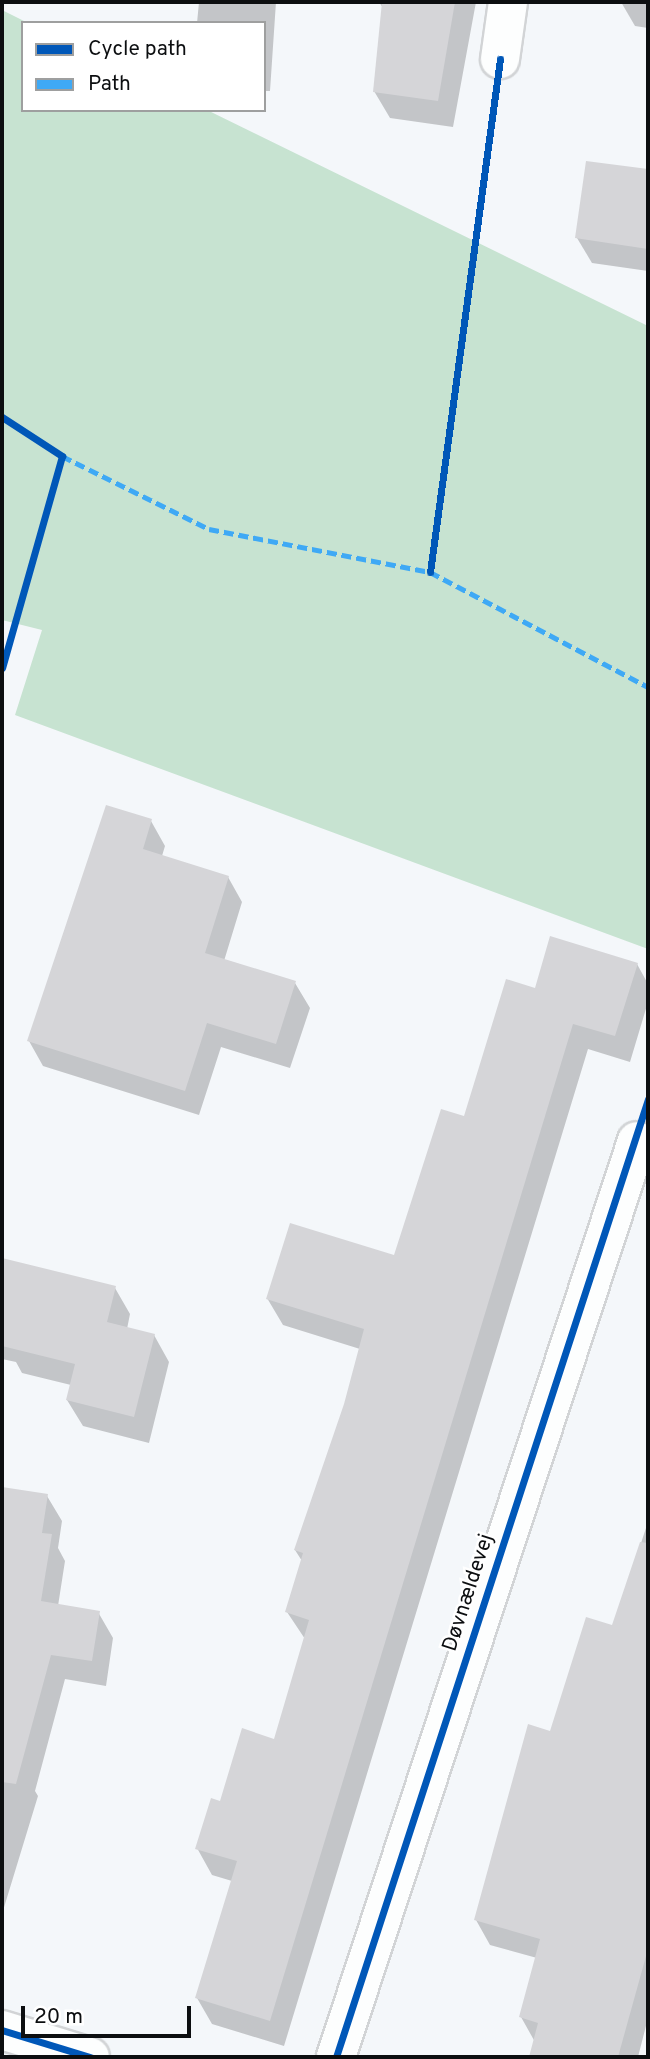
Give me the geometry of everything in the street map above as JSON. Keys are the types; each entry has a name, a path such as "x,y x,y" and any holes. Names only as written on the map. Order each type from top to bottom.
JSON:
{"street":[{"path":"500,60 508,2"},
{"name":"Døvnældevej","path":"335,2057 637,1141"},
{"path":"2,2030 78,2055"}],"green space":[{"path":"2,10 24,21 21,21 21,112 211,112 648,326 648,949 15,715 42,630 2,620"}],"building":[{"path":"382,2 455,2 438,101 373,92"},
{"path":"586,161 648,169 648,249 575,238"},
{"path":"106,805 152,819 143,849 229,876 205,953 296,981 276,1044 207,1023 185,1091 27,1041"},
{"path":"550,936 638,963 615,1036 573,1024 270,2021 195,1998 237,1861 195,1849 211,1798 220,1801 242,1728 274,1739 309,1620 285,1612 303,1553 294,1550 344,1404 364,1329 266,1299 290,1223 394,1255 441,1109 464,1116 506,979 535,988"},
{"path":"2,1258 116,1286 107,1322 155,1334 134,1417 66,1400 75,1364 2,1346"},
{"path":"2,1487 48,1494 42,1533 52,1534 41,1601 100,1611 92,1661 51,1655 16,1784 2,1782"},
{"path":"640,1542 648,1543 648,1949 618,2057 529,2057 538,2023 519,2017 540,1939 474,1920 528,1724 550,1731 586,1617 612,1625"}],"marked path":[{"path":"62,456 209,529 430,572 648,687"}],"cycle path":[{"path":"430,572 500,59"},
{"path":"2,417 62,456 2,668"},
{"path":"336,2057 648,1099"},
{"path":"2,2030 90,2057"}]}
